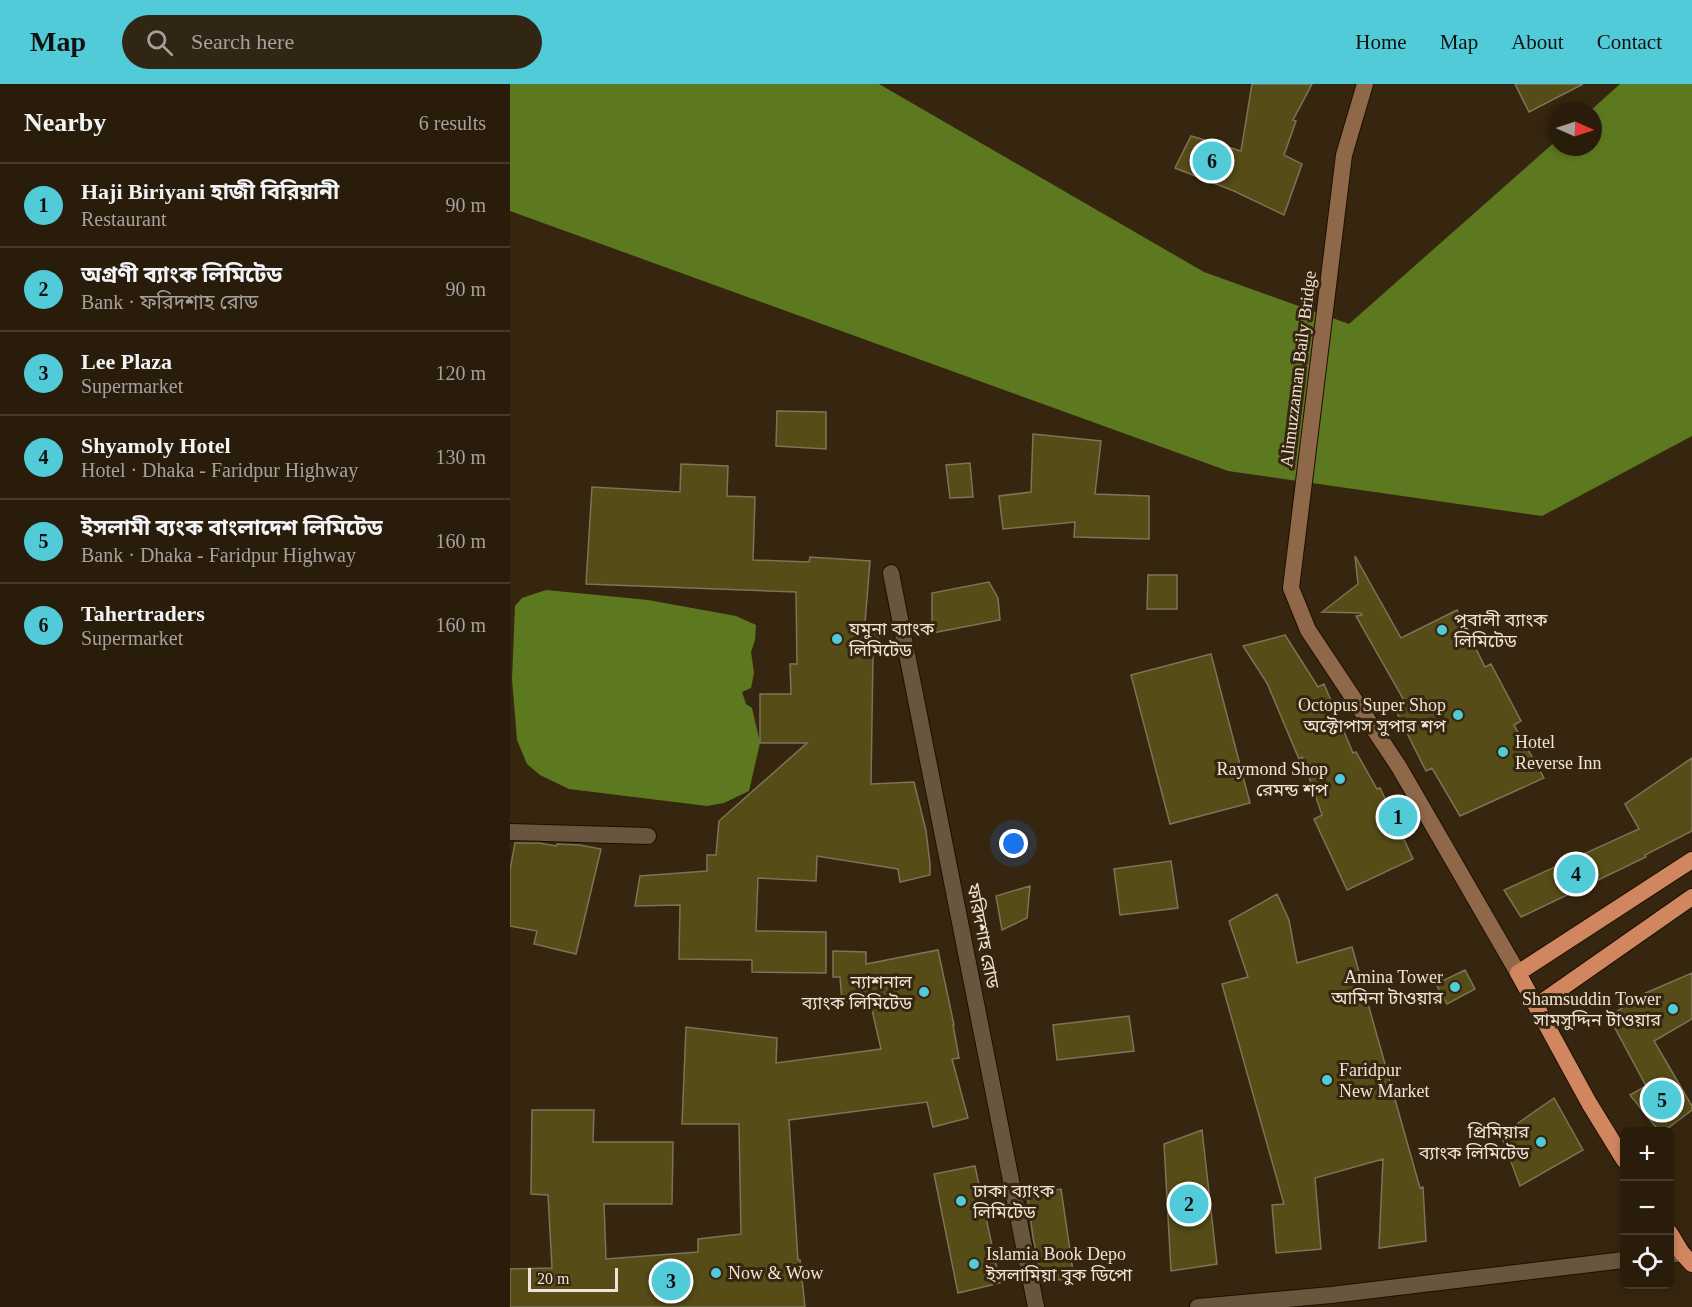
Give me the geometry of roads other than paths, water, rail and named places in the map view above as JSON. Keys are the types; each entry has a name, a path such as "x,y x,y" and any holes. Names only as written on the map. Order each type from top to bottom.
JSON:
{"highway":[{"path":"1620,1153 1589,1103 1518,973 1692,860"},
{"path":"1536,1006 1692,897"},
{"path":"1671,1235 1681,1257"}],"main road":[{"name":"Alimuzzaman Baily Bridge","path":"1365,84 1344,155 1290,588 1308,630 1399,767 1518,973"}],"street":[{"name":"ফরিদশাহ রোড","path":"891,573 1036,1307"},
{"path":"510,832 648,836"},
{"path":"1198,1307 1331,1295 1620,1260"}],"place":[{"name":"Tahertraders","path":"1212,161"},
{"name":"পূবালী ব্যাংক লিমিটেড","path":"1442,630"},
{"name":"যমুনা ব্যাংক লিমিটেড","path":"837,639"},
{"name":"Octopus Super Shop অক্টোপাস সুপার শপ","path":"1458,715"},
{"name":"Hotel Reverse Inn","path":"1503,752"},
{"name":"Raymond Shop রেমন্ড শপ","path":"1340,779"},
{"name":"Haji Biriyani হাজী বিরিয়ানী","path":"1398,817"},
{"name":"Shyamoly Hotel","path":"1576,874"},
{"name":"Amina Tower আমিনা টাওয়ার","path":"1455,987"},
{"name":"ন্যাশনাল ব্যাংক লিমিটেড","path":"924,992"},
{"name":"Shamsuddin Tower সামসুদ্দিন টাওয়ার","path":"1673,1009"},
{"name":"Faridpur New Market","path":"1327,1080"},
{"name":"ইসলামী ব্যংক বাংলাদেশ লিমিটেড","path":"1662,1100"},
{"name":"প্রিমিয়ার ব্যাংক লিমিটেড","path":"1541,1142"},
{"name":"ঢাকা ব্যাংক লিমিটেড","path":"961,1201"},
{"name":"অগ্রণী ব্যাংক লিমিটেড","path":"1189,1204"},
{"name":"Islamia Book Depo ইসলামিয়া বুক ডিপো","path":"974,1264"},
{"name":"Now & Wow","path":"716,1273"},
{"name":"Lee Plaza","path":"671,1281"}]}
